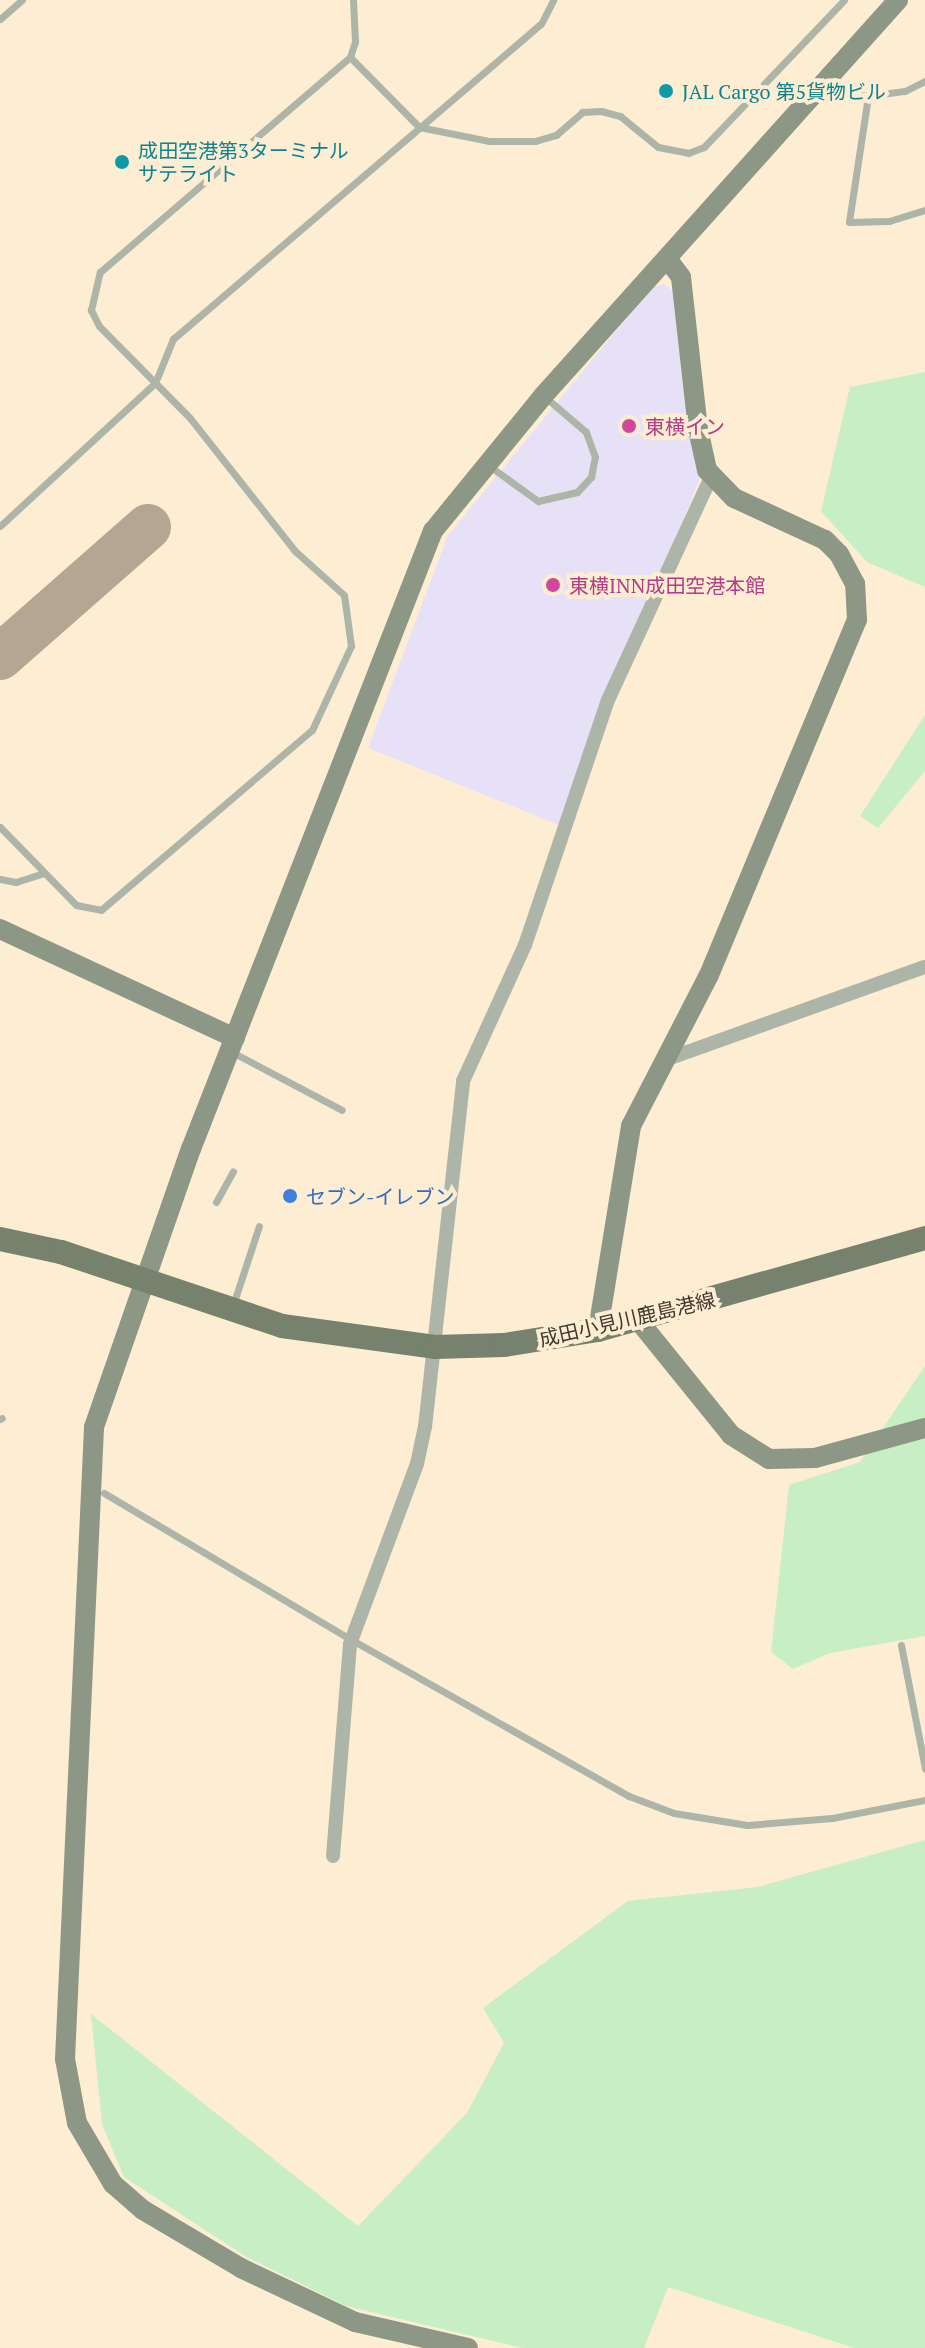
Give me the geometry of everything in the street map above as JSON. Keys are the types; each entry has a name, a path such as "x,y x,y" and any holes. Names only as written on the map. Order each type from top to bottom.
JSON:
{"main road":[{"name":"成田小見川鹿島港線","path":"0,1239 143,1280 232,1311 326,1335 435,1347 504,1345 598,1330 925,1238"}],"street":[{"path":"468,2348 355,2322 241,2268 143,2210 113,2184 77,2123 65,2059 92,1458 99,1405 143,1280 198,1152 233,1044 433,531 543,396 898,0"},
{"path":"598,1330 631,1126 709,975 857,620 855,584 839,554 825,540 734,498 712,475 698,429 681,277 668,260"},
{"path":"333,1856 352,1640 417,1464 435,1347 463,1081 525,945 608,700 712,475"},
{"path":"0,929 233,1044"},
{"path":"662,1062 925,967"},
{"path":"638,1320 731,1435 769,1459 815,1458 925,1428"}],"lane":[{"path":"0,19 22,0"},
{"path":"0,827 43,873 87,910 118,901 312,730 351,646 344,595 295,551 252,491 95,318 91,293 100,272 350,57 355,42 353,0"},
{"path":"0,526 155,383 173,339 541,24 553,0"},
{"path":"350,57 419,127 489,141 535,141 556,135 582,112 601,111 620,116 658,147 688,153 704,147 844,0"},
{"path":"820,87 868,96 905,91 925,81"},
{"path":"868,96 849,222 889,221 925,210"},
{"path":"486,463 538,501 577,492 591,477 595,457 586,432 543,396"},
{"path":"0,879 16,882 43,873"},
{"path":"233,1044 342,1110"},
{"path":"216,1202 233,1171"},
{"path":"232,1311 259,1226"},
{"path":"104,1493 352,1640 629,1796 674,1813 747,1825 832,1818 925,1800"},
{"path":"901,1645 925,1769"}],"shaded area":[{"name":"東横イン","path":"664,284 675,293 700,478 559,825 368,748 448,535 652,287"}],"green space":[{"path":"925,372 925,587 867,562 821,511 850,387"},
{"path":"925,715 925,771 878,828 860,816"},
{"path":"925,1366 925,1636 830,1653 793,1669 771,1652 789,1485 860,1462"},
{"path":"925,1840 925,2348 854,2348 668,2287 644,2348 523,2348 346,2306 245,2256 124,2177 102,2124 91,2014 358,2226 467,2113 504,2043 483,2008 628,1901 758,1887"}],"taxiway":[{"path":"0,657 148,527"}],"place":[{"name":"JAL Cargo 第5貨物ビル","path":"666,91"},
{"name":"成田空港第3ターミナル サテライト","path":"122,162"},
{"name":"東横イン","path":"629,426"},
{"name":"東横INN成田空港本館","path":"553,585"},
{"name":"セブン-イレブン","path":"290,1196"}]}
